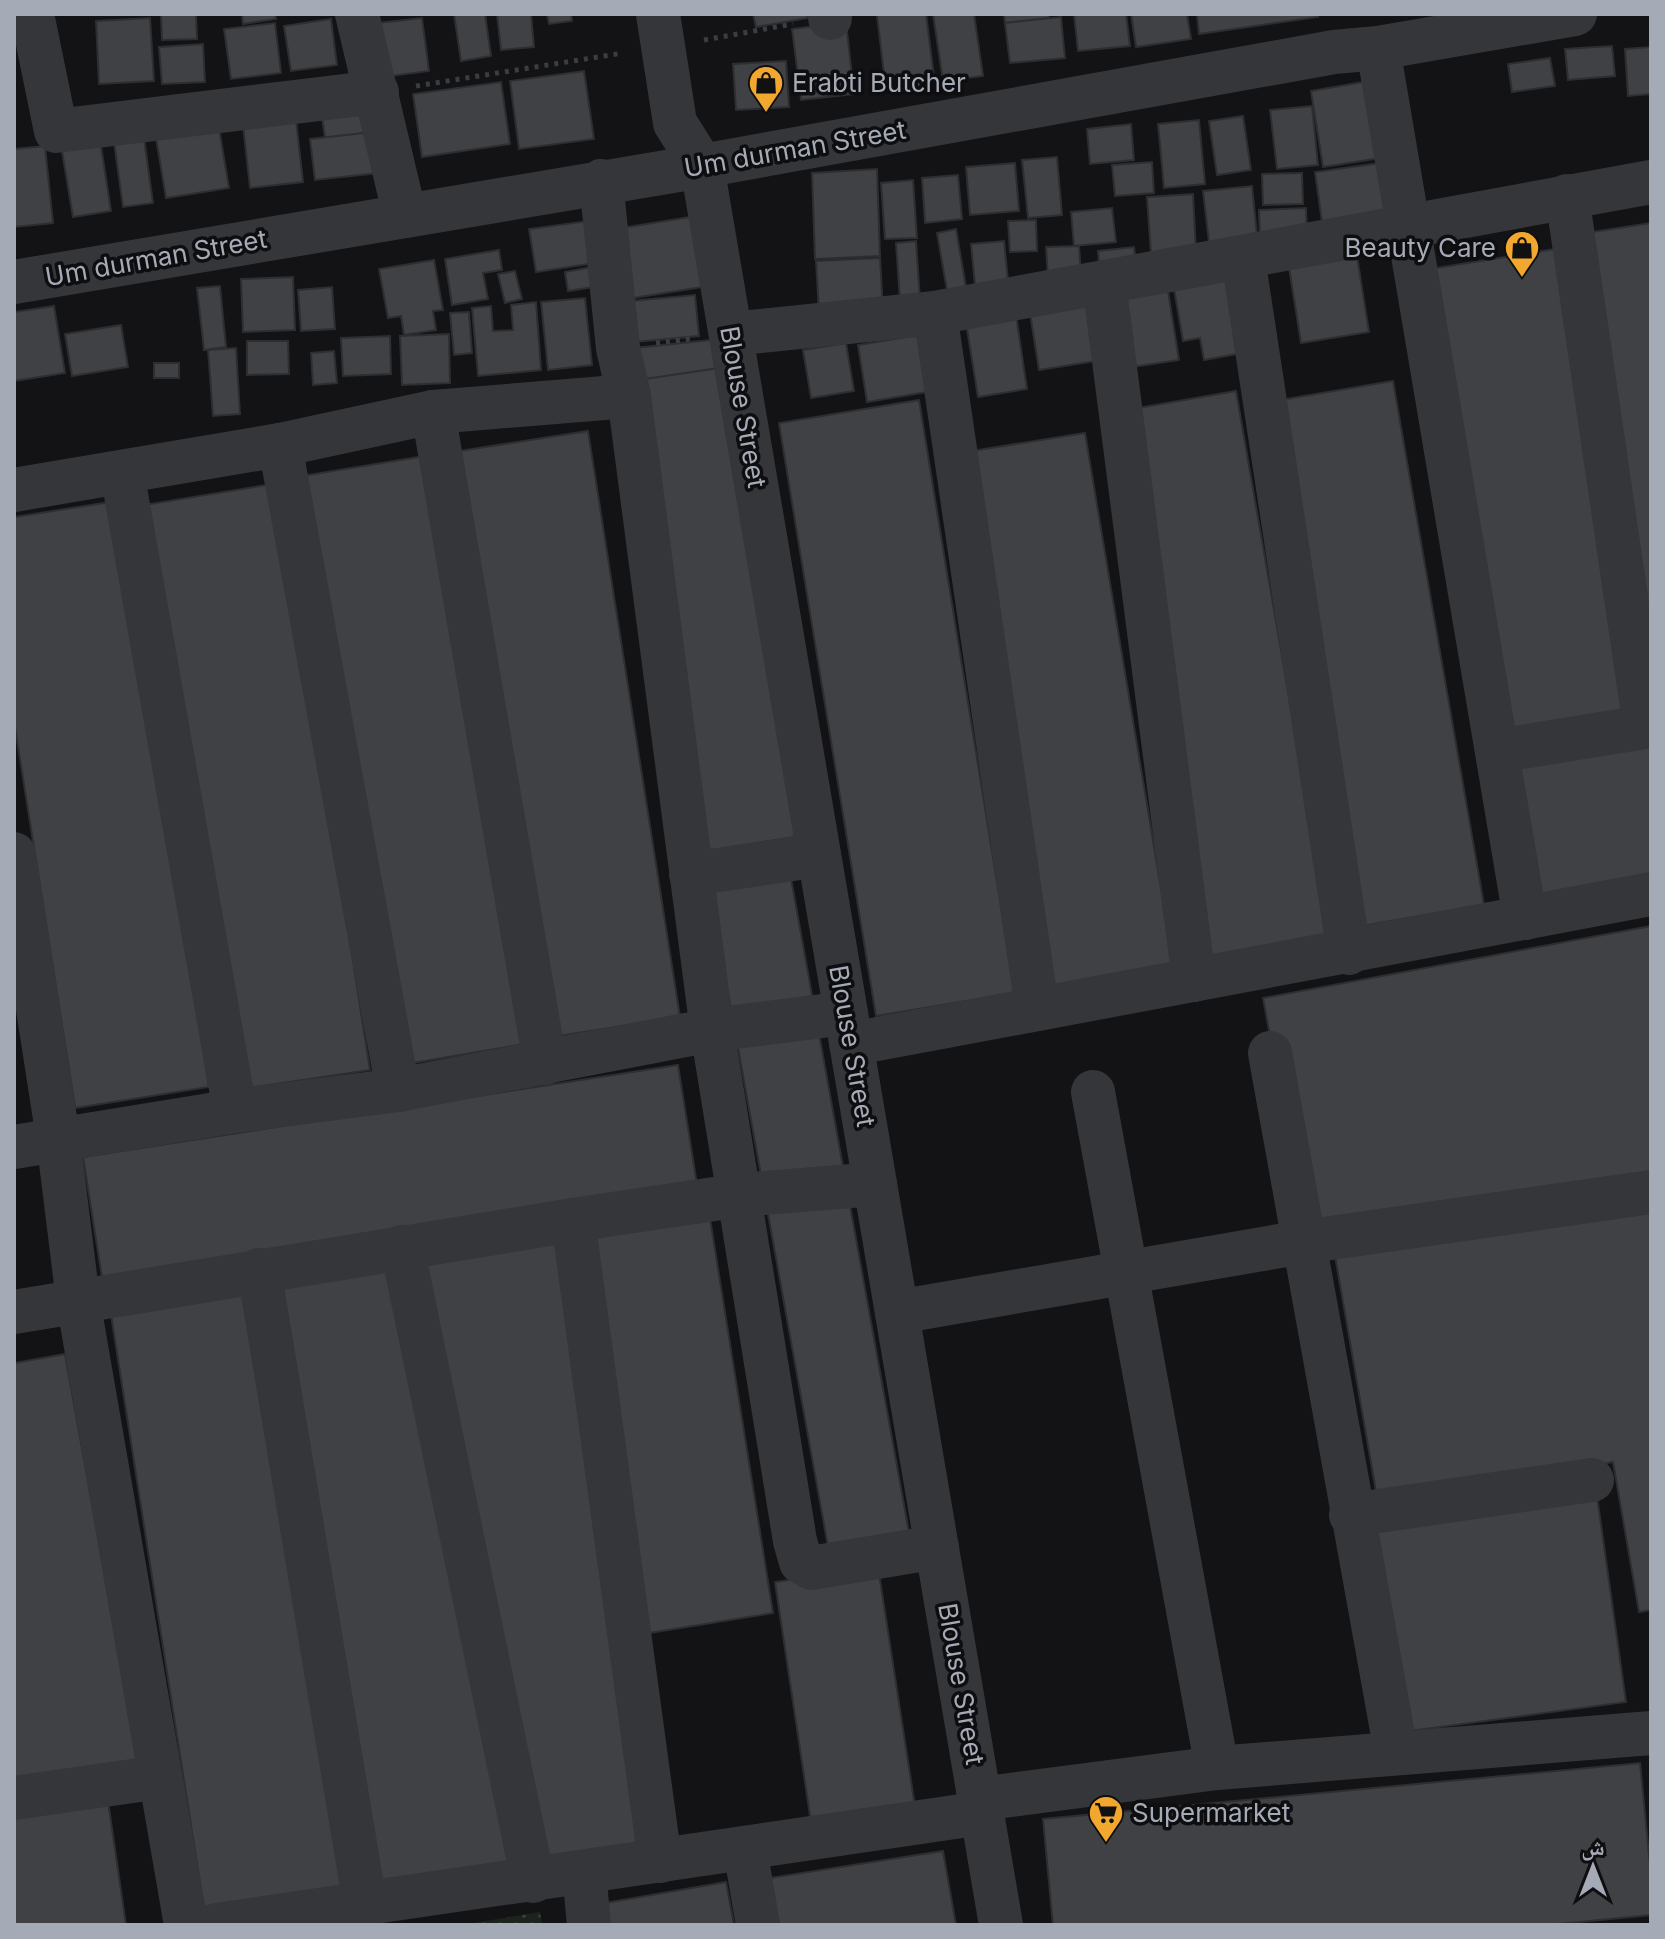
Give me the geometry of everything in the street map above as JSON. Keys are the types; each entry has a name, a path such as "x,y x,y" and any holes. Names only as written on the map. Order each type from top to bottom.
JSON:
{"street":[{"path":"32,14 56,131 377,92"},
{"path":"357,14 405,216"},
{"name":"Um durman Street","path":"14,282 702,166 1331,33 1378,48 1575,14"},
{"path":"660,30 675,123 702,166"},
{"path":"1378,48 1525,918"},
{"name":"Blouse Street","path":"702,166 1001,1925"},
{"path":"601,181 618,348 629,396 712,1030 801,1562 811,1568 937,1547"},
{"path":"731,334 935,313 1651,182"},
{"path":"1497,751 1648,727 1567,196"},
{"path":"1243,258 1349,953"},
{"path":"1104,283 1194,980"},
{"path":"935,313 1037,1008"},
{"path":"14,490 280,445 433,412 629,396"},
{"path":"433,412 545,1063"},
{"path":"280,445 398,1090"},
{"path":"122,472 235,1111"},
{"path":"14,854 24,991 58,1138 78,1300 186,1925"},
{"path":"691,874 819,855"},
{"path":"14,1147 235,1111 398,1090 712,1030 849,1029 1037,1008 1349,953 1651,894"},
{"path":"1270,1053 1396,1752"},
{"path":"1093,1092 1217,1768"},
{"path":"14,1312 259,1270 741,1195 875,1184"},
{"path":"897,1312 1127,1275 1303,1242 1651,1192"},
{"path":"573,1220 660,1861"},
{"path":"402,1247 533,1881"},
{"path":"259,1270 365,1904"},
{"path":"1351,1515 1592,1480"},
{"path":"217,1925 745,1849 981,1806 1217,1768 1651,1733"},
{"path":"14,1798 160,1777"},
{"path":"745,1849 758,1925"},
{"path":"584,1872 589,1925"}],"path":[{"path":"377,92 660,30 830,16"},
{"path":"618,348 731,334"}],"shaded area":[{"path":"540,1912 542,1925 462,1925"}],"building":[{"path":"161,14 196,14 197,39 162,40"},
{"path":"242,14 275,14 276,19 243,24"},
{"path":"454,14 485,14 491,56 461,61"},
{"path":"497,14 531,14 534,47 501,50"},
{"path":"547,14 571,14 572,21 549,24"},
{"path":"753,14 808,14 808,18 756,27"},
{"path":"926,14 935,85 886,91 877,15"},
{"path":"933,14 974,14 983,76 943,81"},
{"path":"1004,14 1048,14 1049,18 1005,23"},
{"path":"1074,14 1126,14 1130,46 1078,51"},
{"path":"1131,14 1187,14 1191,39 1136,47"},
{"path":"1197,14 1317,14 1318,17 1199,34"},
{"path":"1061,17 1065,58 1010,63 1005,23"},
{"path":"150,18 154,81 99,84 96,21"},
{"path":"422,18 429,71 376,78 369,24"},
{"path":"331,19 337,65 291,71 284,26"},
{"path":"846,22 854,94 801,100 792,29"},
{"path":"275,23 281,73 231,79 224,29"},
{"path":"203,44 205,82 162,84 159,47"},
{"path":"1612,46 1615,76 1568,80 1565,49"},
{"path":"1651,47 1651,94 1628,96 1625,49"},
{"path":"1550,58 1555,86 1512,92 1508,64"},
{"path":"786,61 789,107 736,110 733,64"},
{"path":"584,71 594,139 519,149 510,81"},
{"path":"1375,80 1387,157 1323,167 1311,91"},
{"path":"501,82 510,144 422,157 413,94"},
{"path":"368,97 373,132 325,138 320,103"},
{"path":"1312,106 1318,165 1277,169 1270,110"},
{"path":"295,111 303,182 250,188 242,116"},
{"path":"1243,116 1251,170 1217,175 1209,121"},
{"path":"1199,120 1205,184 1164,188 1158,124"},
{"path":"218,122 229,188 166,198 155,132"},
{"path":"1131,124 1134,160 1090,164 1087,129"},
{"path":"373,132 378,173 315,180 310,139"},
{"path":"144,138 153,203 123,207 114,142"},
{"path":"45,146 53,223 14,227 14,149"},
{"path":"101,146 111,211 73,217 62,151"},
{"path":"1057,157 1062,215 1028,218 1022,160"},
{"path":"1152,162 1154,193 1115,196 1112,165"},
{"path":"1015,163 1019,211 970,215 966,167"},
{"path":"1381,163 1389,220 1323,229 1315,172"},
{"path":"877,169 880,256 815,259 812,173"},
{"path":"1302,173 1303,204 1263,205 1262,174"},
{"path":"958,175 962,219 925,223 922,178"},
{"path":"913,180 917,238 885,239 881,183"},
{"path":"1252,186 1258,245 1210,251 1203,191"},
{"path":"1193,194 1196,252 1151,254 1147,197"},
{"path":"1112,208 1116,242 1074,246 1071,212"},
{"path":"1306,208 1307,236 1260,238 1259,210"},
{"path":"703,215 715,285 633,298 621,228"},
{"path":"1036,220 1037,251 1010,252 1008,221"},
{"path":"588,221 595,263 536,272 529,229"},
{"path":"1651,223 1651,695 1579,234"},
{"path":"956,229 967,293 948,296 937,233"},
{"path":"916,241 920,300 900,301 896,243"},
{"path":"1004,241 1009,291 976,295 971,244"},
{"path":"1079,246 1081,276 1048,278 1046,247"},
{"path":"1134,247 1137,272 1100,276 1098,251"},
{"path":"1555,249 1629,718 1490,740 1417,271"},
{"path":"499,250 502,270 483,273 488,299 452,305 445,259"},
{"path":"1356,250 1369,332 1301,343 1288,261"},
{"path":"880,258 883,310 819,313 816,261"},
{"path":"434,260 443,310 433,311 436,330 404,335 401,316 388,318 379,269"},
{"path":"603,265 607,285 568,291 565,272"},
{"path":"515,271 522,299 505,303 498,274"},
{"path":"1235,273 1248,352 1204,360 1200,338 1183,341 1173,283"},
{"path":"293,277 295,330 243,332 241,279"},
{"path":"1167,285 1179,360 1125,368 1112,294"},
{"path":"220,286 226,347 204,350 197,288"},
{"path":"332,287 335,329 301,331 298,290"},
{"path":"695,295 699,336 624,343 620,302"},
{"path":"585,298 592,365 548,370 541,302"},
{"path":"536,302 541,370 478,376 472,308 491,306 493,331 513,330 511,305"},
{"path":"1093,303 1102,360 1039,370 1030,313"},
{"path":"54,306 65,373 14,381 14,312"},
{"path":"469,312 472,353 454,355 450,313"},
{"path":"1016,315 1027,389 978,397 966,323"},
{"path":"121,325 128,367 72,376 65,334"},
{"path":"930,333 939,390 867,402 858,345"},
{"path":"449,334 450,383 402,385 400,336"},
{"path":"390,336 391,374 343,376 341,338"},
{"path":"720,339 726,397 640,406 634,348"},
{"path":"247,341 288,341 289,374 247,375"},
{"path":"846,343 854,391 811,398 803,350"},
{"path":"236,348 240,414 213,416 208,350"},
{"path":"334,351 337,383 313,385 311,353"},
{"path":"154,363 179,363 179,378 154,378"},
{"path":"726,367 795,837 700,852 631,381"},
{"path":"1393,381 1484,905 1362,926 1269,402"},
{"path":"1236,391 1331,938 1204,960 1109,413"},
{"path":"919,400 1015,993 876,1016 779,423"},
{"path":"588,431 680,1017 546,1038 453,452"},
{"path":"1085,433 1174,966 1048,987 959,453"},
{"path":"431,455 530,1043 401,1065 302,476"},
{"path":"279,483 370,1070 236,1090 144,505"},
{"path":"117,501 209,1087 75,1108 14,721 14,517"},
{"path":"1651,740 1651,887 1525,909 1500,767"},
{"path":"790,873 910,1538 829,1552 709,887"},
{"path":"1651,926 1651,1171 1307,1235 1263,998"},
{"path":"678,1065 698,1191 103,1284 83,1157"},
{"path":"1651,1201 1651,1610 1639,1612 1613,1462 1378,1503 1335,1256"},
{"path":"709,1212 773,1613 649,1633 584,1232"},
{"path":"563,1230 648,1846 540,1867 424,1256"},
{"path":"394,1263 515,1870 373,1892 276,1275"},
{"path":"252,1280 348,1892 205,1915 109,1302"},
{"path":"65,1354 142,1780 14,1786 14,1363"},
{"path":"1596,1489 1626,1702 1410,1731 1366,1520"},
{"path":"878,1567 916,1813 812,1829 775,1582"},
{"path":"1640,1763 1651,1875 1651,1915 1548,1925 1053,1925 1043,1819"},
{"path":"108,1801 126,1925 14,1925 14,1815"},
{"path":"943,1851 956,1925 770,1925 763,1879"},
{"path":"726,1882 734,1925 602,1925 599,1904"}],"place":[{"name":"Erabti Butcher","path":"766,114"},
{"name":"Beauty Care","path":"1522,279"},
{"name":"Supermarket","path":"1106,1844"}]}
